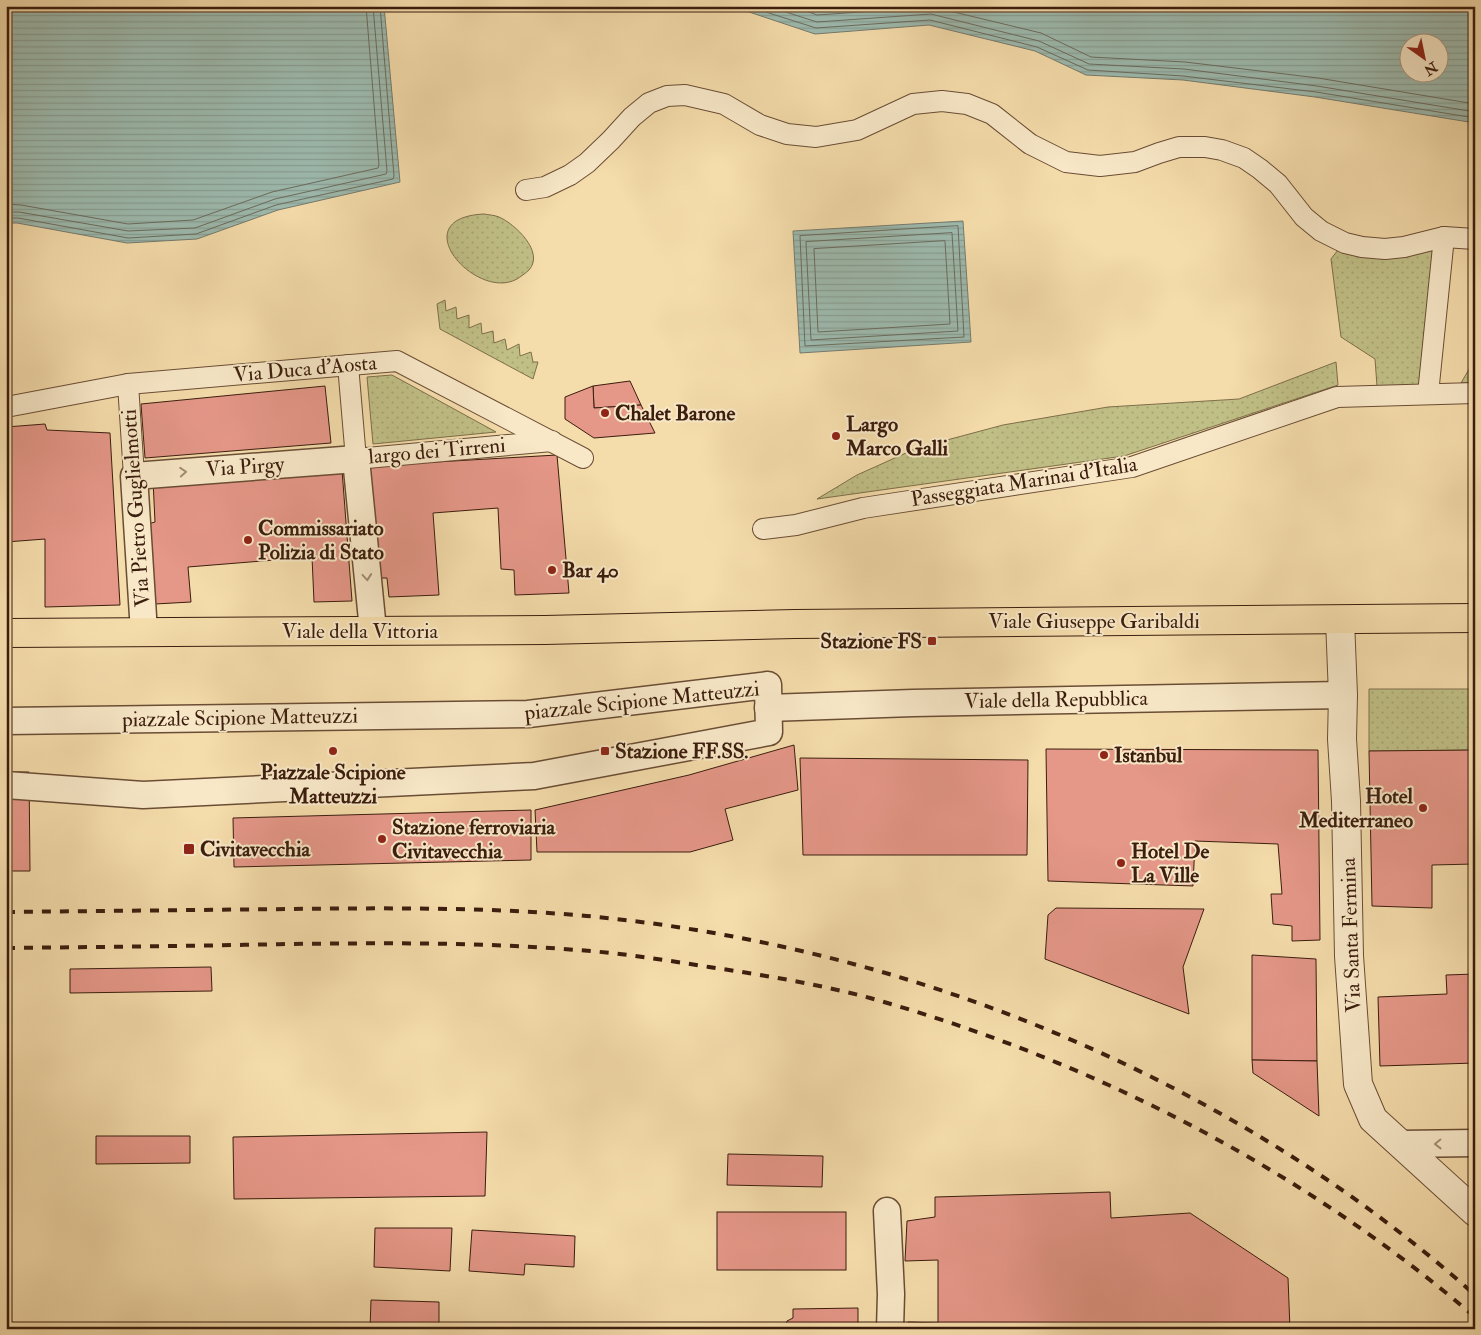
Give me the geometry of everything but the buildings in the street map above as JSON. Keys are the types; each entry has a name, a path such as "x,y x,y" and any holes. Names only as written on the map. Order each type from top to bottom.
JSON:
{"main road":[{"name":"Viale Giuseppe Garibaldi","path":"713,625 1088,620 1475,618"},
{"name":"Viale della Vittoria","path":"6,633 545,630 713,625"}],"street":[{"path":"526,190 544,187 570,175 587,163 632,117 649,103 667,96 685,95 724,104 760,125 787,134 816,137 857,130 913,104 942,101 967,104 992,114 1030,144 1066,162 1100,166 1135,162 1179,148 1205,147 1222,150 1244,158 1260,169 1278,184 1304,218 1322,231 1345,242 1362,247 1385,249 1404,247 1444,237 1475,239"},
{"path":"1428,394 1444,237"},
{"name":"Via Duca d'Aosta","path":"6,407 128,384 397,361 583,458"},
{"name":"largo dei Tirreni","path":"348,365 356,459 552,441"},
{"name":"Via Pietro Guglielmotti","path":"128,384 144,632"},
{"name":"Passeggiata Marinai d'Italia","path":"763,529 796,525 863,508 1132,467 1337,396 1475,393"},
{"path":"356,459 372,630"},
{"name":"Via Pirgy","path":"134,476 356,459"},
{"name":"Via Santa Fermina","path":"1340,620 1349,956 1358,1084 1374,1119 1475,1212"},
{"name":"piazzale Scipione Matteuzzi","path":"6,721 528,714 768,685 769,732 534,776 143,795 6,785"},
{"name":"Viale della Repubblica","path":"768,708 923,702 1343,695"},
{"path":"1402,1144 1475,1144"},
{"path":"887,1210 891,1294 890,1329"}],"shaded area":[{"path":"484,214 497,216 506,221 520,232 531,247 533,263 529,270 517,279 500,283 483,279 467,270 454,257 448,242 449,229 460,219"},
{"path":"1436,247 1422,385 1377,386 1375,359 1341,337 1331,259 1338,250"},
{"path":"445,300 446,311 456,307 457,319 469,315 469,328 481,323 482,334 493,331 494,343 505,339 507,350 519,344 520,356 531,352 533,362 538,362 533,379 440,329 437,304"},
{"path":"1475,359 1475,382 1461,383"},
{"path":"1336,362 1338,385 1124,456 817,499 857,475 917,448 1003,425 1108,407 1239,399"},
{"path":"392,375 496,432 373,444 367,377"},
{"path":"1369,689 1475,689 1475,750 1369,751"}],"water":[{"path":"6,6 384,6 400,182 278,210 197,239 127,243 17,223 6,223"},
{"path":"731,6 1475,6 1475,123 1315,97 1183,80 1086,75 1035,51 929,25 815,34"},
{"path":"963,221 971,342 800,353 793,231"}],"railway":[{"path":"6,912 363,908 550,913 708,932 828,957 946,992 1061,1035 1172,1088 1279,1148 1380,1218 1475,1295"},
{"path":"6,948 397,943 541,947 660,959 810,984 870,998 952,1023 1033,1053 1113,1087 1190,1125 1265,1167 1338,1213 1408,1263 1475,1317"}],"place":[{"name":"Chalet Barone","path":"605,413"},
{"name":"Largo Marco Galli","path":"836,436"},
{"name":"Commissariato Polizia di Stato","path":"248,540"},
{"name":"Bar 40","path":"552,570"},
{"name":"Stazione FS","path":"932,641"},
{"name":"Piazzale Scipione Matteuzzi","path":"333,751"},
{"name":"Stazione FF.SS.","path":"605,751"},
{"name":"Istanbul","path":"1104,755"},
{"name":"Hotel Mediterraneo","path":"1423,808"},
{"name":"Stazione ferroviaria Civitavecchia","path":"382,839"},
{"name":"Civitavecchia","path":"189,849"},
{"name":"Hotel De La Ville","path":"1121,863"}]}
